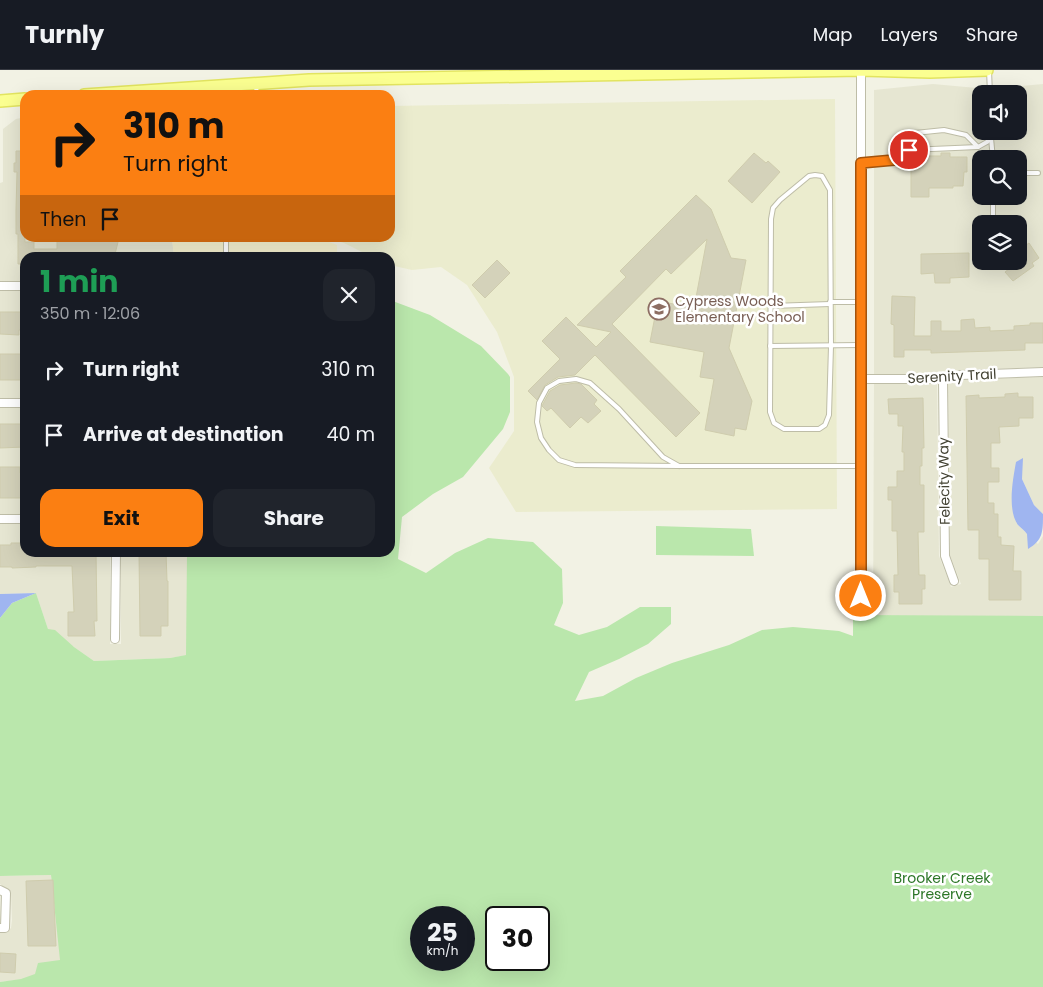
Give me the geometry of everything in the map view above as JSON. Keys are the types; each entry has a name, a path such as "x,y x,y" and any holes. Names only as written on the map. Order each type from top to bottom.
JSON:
{"main road":[{"path":"227,90 256,89 319,80 861,70 930,72 988,70"},
{"path":"0,101 20,99"}],"street":[{"path":"861,70 861,596"},
{"path":"0,286 20,286"},
{"name":"Serenity Trail","path":"861,379 943,379 961,375 1043,372"},
{"name":"Felecity Way","path":"943,379 945,556 954,581"},
{"path":"0,403 20,402"},
{"path":"0,519 20,519"},
{"path":"115,639 116,557"},
{"path":"0,890 6,893 6,920 5,928 0,928"}],"lane":[{"path":"988,70 989,85"},
{"path":"909,150 915,133 944,130 966,134 978,147"},
{"path":"861,163 894,160 909,150 978,147 989,140"},
{"path":"1027,173 1038,173"},
{"path":"815,175 822,176 830,190 830,303 829,415 825,425 819,429 784,429 774,422 770,412 771,219 773,208 780,200 810,176 815,175"},
{"path":"770,306 861,302"},
{"path":"770,346 861,345"},
{"path":"679,466 663,457 619,409 590,383 576,379 558,381 547,388 539,403 536,422 541,438 549,450 560,460 575,465 679,466 861,466"}],"shaded area":[{"path":"933,84 972,88 972,140 1027,140 1027,85 1043,84 1043,367 961,370 942,374 874,374 874,90"},
{"name":"Cypress Woods Elementary School","path":"835,99 837,509 516,512 489,468 514,431 514,377 497,332 467,285 441,267 412,270 395,266 395,252 362,252 341,242 395,242 395,106"},
{"path":"20,118 20,242 172,242 173,252 20,252 20,281 0,281 0,183 3,182 3,129"},
{"path":"172,242 329,242 337,245 337,252 173,252"},
{"path":"0,291 20,291 20,398 0,398"},
{"path":"1043,377 1043,514 1034,505 1022,479 1022,458 1018,525 1038,544 1043,536 1043,633 873,641 874,384 937,384 939,556 951,587 961,584 950,555 948,383 962,380"},
{"path":"20,407 20,514 0,514 0,408"},
{"path":"0,524 20,524 20,557 110,557 110,644 121,644 121,557 187,557 187,655 170,658 94,661 48,629 36,593 0,594"},
{"path":"51,875 61,961 35,978 0,982 0,933 6,933 11,928 12,920 11,893 0,884 0,876"}],"green space":[{"name":"Brooker Creek Preserve","path":"395,302 430,315 481,346 508,374 510,377 510,412 503,429 463,477 433,494 402,517 398,559 426,573 455,553 488,538 533,542 562,569 563,603 554,625 579,635 607,627 640,607 671,607 671,624 648,644 589,672 575,701 603,696 636,678 672,663 729,645 762,630 793,627 839,631 853,636 853,615 1043,616 1043,987 0,987 0,982 21,979 35,974 38,963 60,960 51,875 0,876 0,618 12,603 36,593 48,629 55,630 94,661 170,658 186,655 187,557 395,557"},
{"path":"656,526 751,529 754,556 656,555"}],"water":[{"path":"1023,458 1022,479 1034,505 1043,514 1041,535 1037,542 1028,549 1027,534 1015,519 1012,503 1012,485 1016,462"},
{"path":"36,593 12,603 0,618 0,594"}],"building":[{"path":"16,151 20,151 20,242 34,242 34,249 57,249 57,242 118,242 116,252 20,252 20,264 18,264 18,234 16,234 17,172 14,172 14,163 16,163"},
{"path":"754,153 766,163 768,161 780,172 752,203 728,181"},
{"path":"941,153 950,153 950,157 967,157 967,172 964,172 963,186 929,188 929,197 911,197 911,156 941,156"},
{"path":"696,195 711,209 731,258 746,260 729,348 752,401 746,430 735,428 734,436 705,430 714,379 700,377 704,352 650,342 658,301 694,308 707,239 671,274 666,269 612,324 700,413 676,437 595,355 575,375 558,377 545,385 537,400 528,391 560,359 542,341 566,317 596,347 611,332 577,325 626,277 620,271"},
{"path":"1029,243 1039,258 1032,263 1034,266 1013,281 1005,272 1008,270 1027,270 1027,244"},
{"path":"969,253 969,277 950,278 950,283 935,283 934,273 921,274 921,254"},
{"path":"497,260 510,273 485,298 472,285"},
{"path":"892,296 915,297 914,336 931,336 931,321 941,321 941,331 961,331 961,320 974,319 975,328 990,327 990,331 1014,330 1014,326 1043,323 1043,343 1025,343 1025,350 931,353 931,350 904,350 904,357 894,357 894,325 891,324"},
{"path":"0,312 20,312 19,335 0,334"},
{"path":"0,354 20,354 20,380 0,380"},
{"path":"581,384 597,400 594,404 601,411 588,423 581,417 570,428 551,408 547,411 542,406 550,391 560,385"},
{"path":"1018,393 1018,397 1033,397 1033,418 1019,418 1019,426 999,427 1000,443 991,443 991,468 999,468 999,482 988,482 988,503 994,503 994,514 998,514 998,537 1001,537 1001,545 1014,546 1013,571 1021,571 1021,600 989,600 989,559 979,559 979,530 968,530 966,396 979,395 979,398 1005,397 1005,394"},
{"path":"923,398 924,448 922,448 922,466 920,466 920,485 924,485 924,532 918,532 919,575 925,575 925,589 922,589 922,604 899,604 899,592 894,592 894,575 898,575 897,531 892,531 892,500 888,500 888,487 897,487 897,471 904,471 904,452 902,452 903,426 898,426 898,414 889,414 888,399"},
{"path":"0,424 20,424 20,447 0,448"},
{"path":"0,467 20,467 20,498 0,498"},
{"path":"11,543 20,543 20,557 96,557 97,621 94,621 95,636 68,636 68,612 74,612 72,566 0,567 0,545 11,545"},
{"path":"139,557 166,557 168,626 161,626 161,636 140,636"},
{"path":"53,880 56,946 28,946 26,881"},
{"path":"0,953 16,954 15,973 0,972"}],"place":[{"name":"Cypress Woods Elementary School","path":"659,309"}],"route":[{"path":"861,596 861,163 894,160 909,150"}]}
